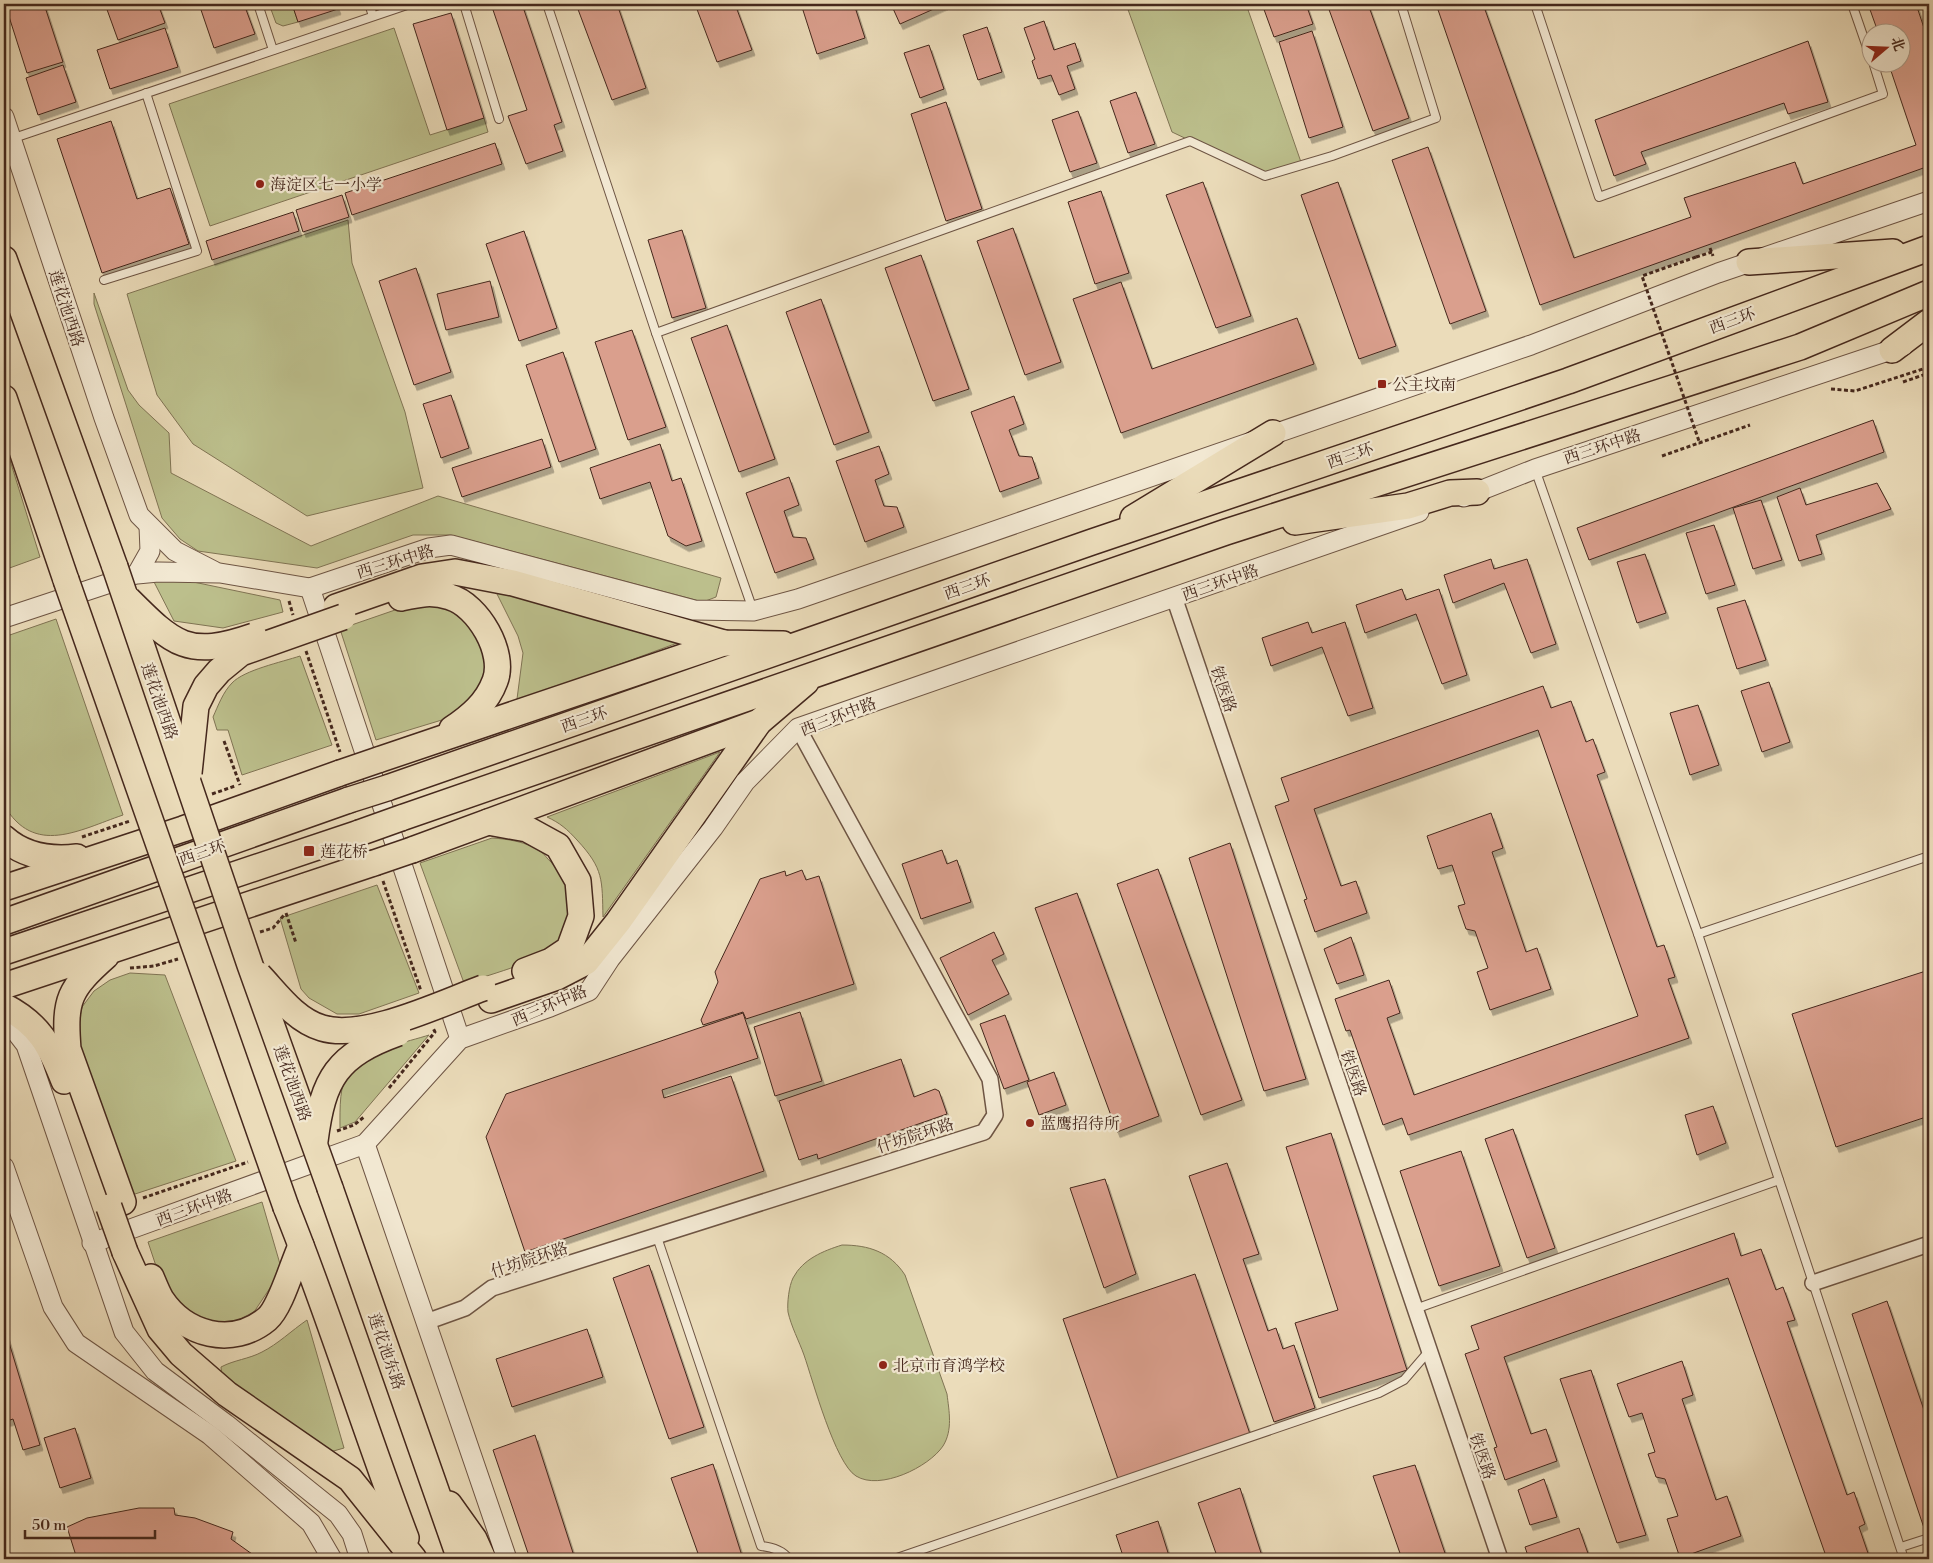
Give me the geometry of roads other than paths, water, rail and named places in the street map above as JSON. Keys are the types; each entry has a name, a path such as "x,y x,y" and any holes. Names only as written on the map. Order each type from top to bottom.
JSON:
{"highway":[{"path":"1749,262 1925,249"},
{"name":"西三环","path":"4,922 1092,542 1568,381 1925,249"},
{"name":"莲花池西路","path":"4,259 126,570 123,595 250,965 315,1143"},
{"name":"西三环","path":"4,952 359,833 817,672 1226,532 1800,347 1929,293"},
{"path":"1892,350 1929,322"},
{"path":"4,398 286,1207 302,1246 414,1559"},
{"path":"4,423 24,456"},
{"path":"1092,542 1273,433"},
{"path":"1226,532 1408,506 1450,493 1476,492"},
{"path":"188,780 196,706 206,686 219,671 240,653 422,577 455,572 513,583 724,643 800,644"},
{"path":"123,595 164,634 183,645 218,648 339,612 428,592 452,597 477,615 493,643 497,660 495,681 475,713 431,743"},
{"path":"4,888 724,643"},
{"path":"250,965 296,1014 321,1028 344,1032 380,1025 487,994 557,977 586,962 618,922 759,722 817,672"},
{"path":"414,1559 350,1479 227,1394 181,1354 160,1329 116,1204 68,1049 66,1009 71,994 82,977 118,960 374,863 759,722"},
{"path":"315,1143 324,1091 338,1069 356,1051 487,994 551,961 569,949 581,916 578,881 558,846 528,829 488,822"},
{"path":"4,838 30,854 56,859 104,855"},
{"path":"4,986 118,960"},
{"path":"4,1006 22,1016 39,1030 50,1050 116,1204"},
{"name":"莲花池东路","path":"315,1143 460,1559"},
{"path":"131,1249 161,1298 178,1318 201,1332 222,1337 244,1332 268,1318 280,1300 291,1268 302,1246"},
{"path":"435,1485 474,1539 483,1559"}],"street":[{"name":"莲花池西路","path":"4,117 107,426 139,515 175,551 220,573"},
{"name":"西三环中路","path":"4,618 126,570 220,573 310,588 429,548 451,545 694,610 753,611 798,599 1531,345 1749,262 1929,201"},
{"name":"西三环中路","path":"92,1243 365,1144 460,1039 589,991 610,959 713,828 745,782 798,728 1476,492 1535,468 1929,337"},
{"path":"126,570 150,551 149,526"},
{"path":"310,588 460,1039"},
{"name":"铁医路","path":"1174,597 1500,1559"},
{"name":"什坊院环路","path":"426,1322 465,1308 492,1288 984,1132 995,1115 990,1079 798,728"},
{"path":"4,1028 16,1032 26,1045 92,1243 124,1332 155,1371 226,1424 338,1514 352,1534 360,1559"},
{"path":"365,1144 507,1559"},
{"path":"4,1167 53,1307 76,1343 210,1435 311,1523 332,1559"},
{"path":"1814,1283 1929,1244"},
{"path":"210,1435 226,1424"}],"lane":[{"path":"258,4 273,50"},
{"path":"369,4 373,16"},
{"path":"11,139 410,4"},
{"path":"464,4 499,119"},
{"path":"547,4 656,333 753,611"},
{"path":"656,333 1190,141 1265,176 1332,156 1436,118 1401,4"},
{"path":"1535,4 1599,196 1884,94 1876,72"},
{"path":"1852,4 1860,27"},
{"path":"104,280 197,251 146,93"},
{"path":"1535,468 1698,934 1904,1559"},
{"path":"1698,934 1929,856"},
{"path":"1415,1309 1779,1180"},
{"path":"657,1237 761,1546 778,1550 789,1559"},
{"path":"894,1559 1379,1393 1404,1380 1429,1351"},
{"path":"1900,1547 1929,1538"}],"place":[{"name":"海淀区七一小学","path":"260,184"},
{"name":"公主坟南","path":"1382,384"},
{"name":"莲花桥","path":"309,851"},
{"name":"蓝鹰招待所","path":"1030,1123"},
{"name":"北京市育鸿学校","path":"883,1365"}]}
